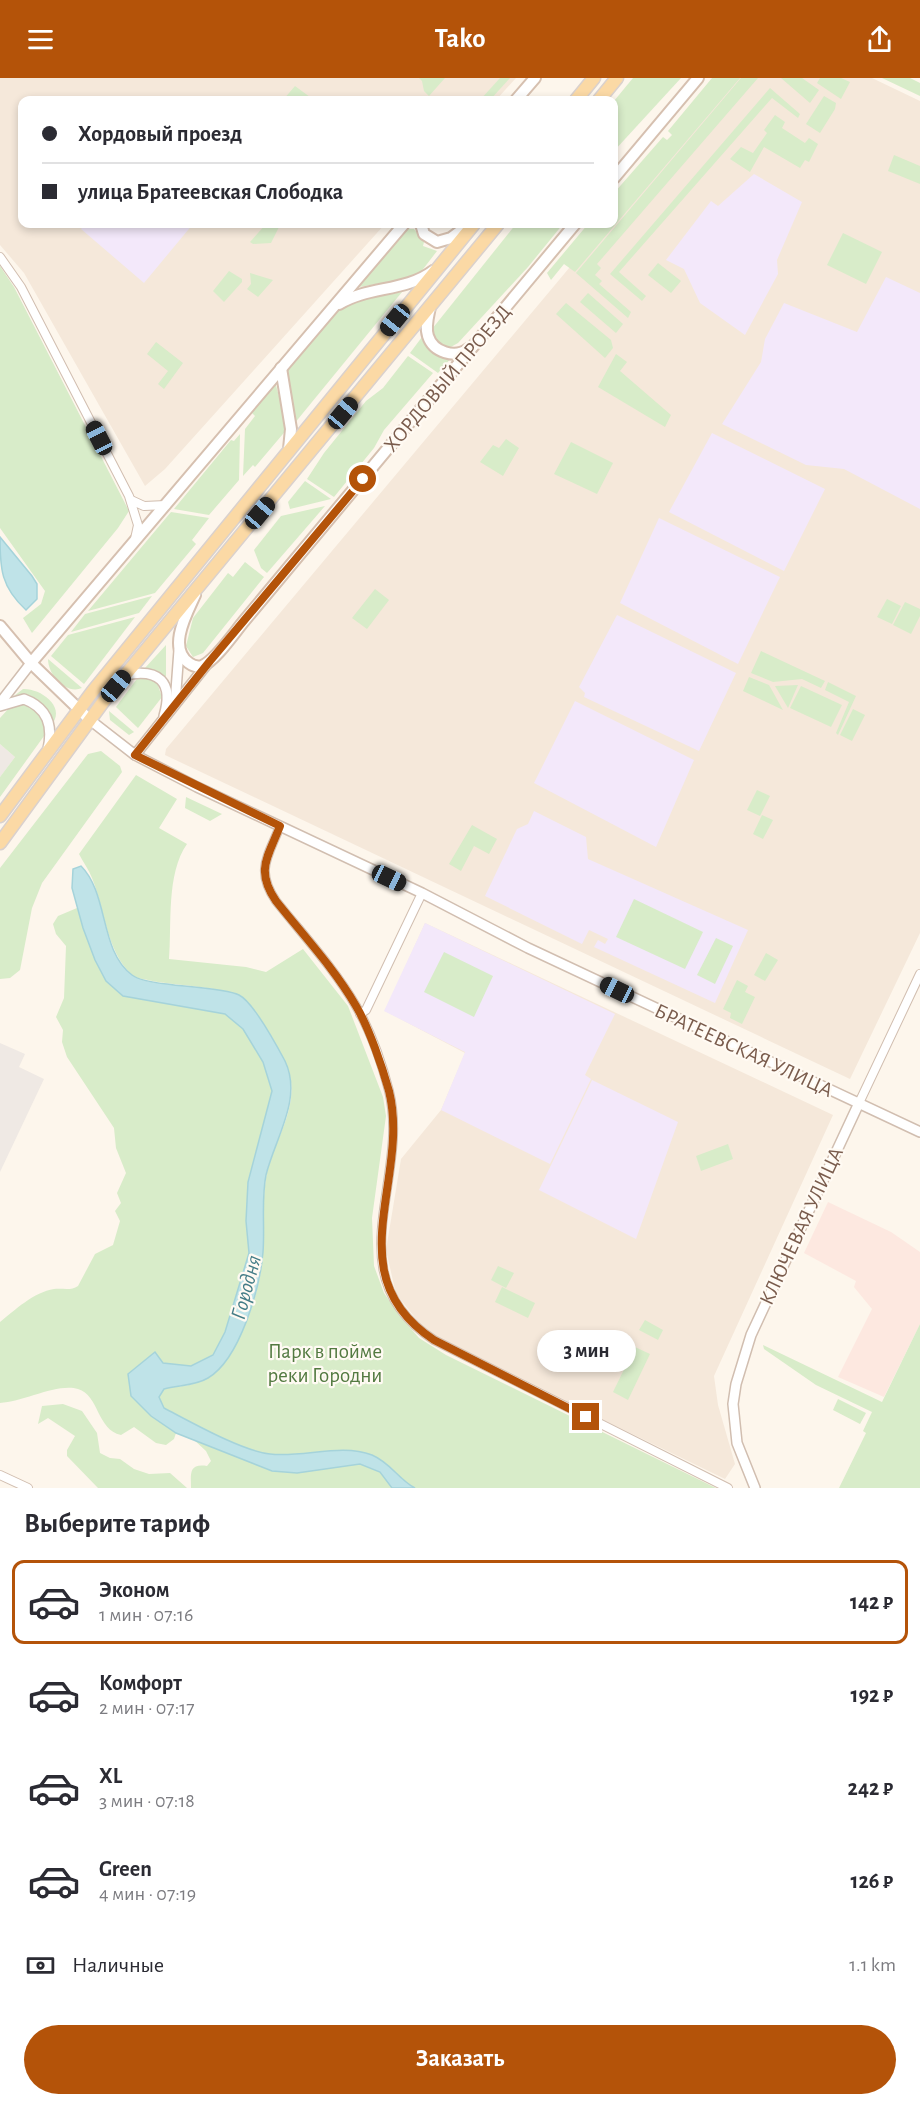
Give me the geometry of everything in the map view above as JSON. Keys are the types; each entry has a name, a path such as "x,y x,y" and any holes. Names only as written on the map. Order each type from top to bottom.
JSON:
{"main road":[{"path":"519,96 535,78"},
{"path":"579,96 594,78"},
{"path":"602,96 617,78"},
{"path":"618,173 698,78"},
{"path":"31,663 401,228"},
{"path":"422,228 424,234 437,242 451,238 466,228"},
{"path":"0,816 78,710 469,228"},
{"path":"0,843 125,675 495,228"},
{"name":"ХОРДОВЫЙ ПРОЕЗД","path":"210,661 572,228"},
{"path":"333,307 367,293 410,284 441,265"},
{"path":"430,307 427,333 435,347 451,354 460,354 475,344"},
{"path":"281,368 281,380 290,416 290,449"},
{"path":"201,584 186,615 179,650 184,659 195,666 201,666 210,661"},
{"path":"0,626 31,663 90,720"}],"street":[{"path":"0,257 21,287 130,500 138,525 134,543"},
{"path":"130,500 144,506 166,506"},
{"path":"175,704 179,650"},
{"name":"ХОРДОВЫЙ ПРОЕЗД","path":"135,755 210,661"},
{"path":"0,705 31,663"},
{"path":"125,675 148,672 159,678 166,689 167,706 163,718"},
{"path":"0,705 24,699 41,709 50,723 48,749"},
{"name":"БРАТЕЕВСКАЯ УЛИЦА","path":"90,720 135,755 422,893 528,948 920,1132"},
{"path":"280,826 265,862 265,883 276,901 348,993 360,1014 388,1088 393,1109 393,1138 380,1249 385,1279 406,1316 419,1330 434,1340 728,1488"},
{"path":"360,1014 366,1010 422,893"},
{"name":"КЛЮЧЕВАЯ УЛИЦА","path":"755,1488 737,1443 733,1404 736,1384 751,1335 920,974"},
{"path":"0,1475 28,1488"}],"shaded area":[{"path":"0,78 516,78 500,96 18,96 18,228 381,228 165,469 145,486 24,273 0,245"},
{"path":"728,78 872,78 920,101 920,933 850,1079 165,755 166,749 603,228 618,228 618,219"},
{"path":"754,174 802,202 777,260 778,274 745,335 700,303 684,269 666,260 711,201 718,206"},
{"path":"82,228 190,228 144,283"},
{"path":"886,277 920,293 920,509 844,469 806,465 722,424 761,362 765,339 784,303 857,332"},
{"path":"712,433 825,489 784,571 669,512"},
{"path":"659,518 780,577 738,664 620,603"},
{"path":"617,615 736,673 699,751 584,697 585,693 579,687"},
{"path":"575,701 694,760 656,847 534,783"},
{"path":"0,744 15,757 0,777"},
{"path":"534,811 586,837 588,859 748,930 715,1003 594,947 598,940 605,944 608,939 589,930 582,944 485,896 517,829 528,824"},
{"path":"425,923 833,1115 714,1376 718,1405 735,1464 725,1479 429,1335 396,1294 386,1250 401,1159 441,1110 465,1053 385,1011"},
{"path":"425,923 615,1014 585,1075 591,1079 550,1164 441,1110 465,1052 384,1011"},
{"path":"0,1043 25,1054 19,1067 44,1079 0,1172"},
{"path":"592,1080 678,1122 636,1239 539,1190"},
{"path":"828,1202 891,1232 920,1252 920,1324 884,1397 838,1377 872,1309 854,1287 856,1281 804,1253"}],"green space":[{"path":"419,78 445,78 429,96 424,91"},
{"path":"500,78 510,78 494,96 484,96"},
{"path":"633,78 681,78 618,147 618,96"},
{"path":"712,78 740,78 618,221 618,188 663,137 667,140 672,135 668,131"},
{"path":"741,78 758,78 597,264 601,268 595,275 602,281 599,284 631,312 628,318 576,273 614,228 618,228 618,223"},
{"path":"781,78 802,78 819,90 810,103"},
{"path":"820,78 841,78 850,82 841,99 817,83"},
{"path":"882,78 910,78 920,83 920,96"},
{"path":"295,86 309,96 286,96"},
{"path":"770,88 800,114 798,118 772,98 619,272 646,296 642,301 610,274"},
{"path":"824,96 836,103 835,109 820,133 806,124"},
{"path":"775,115 785,122 782,128 805,143 809,138 818,144 809,162 805,160 800,168 764,147 750,172 730,159 741,147 753,153 767,133 764,130"},
{"path":"894,155 920,166 920,184 888,171"},
{"path":"262,228 278,228 271,243 253,244 250,242"},
{"path":"513,228 560,228 528,267 458,343 449,348 438,345 432,329"},
{"path":"585,228 612,228 575,272 564,264 551,280 547,273"},
{"path":"408,229 414,229 424,242 423,246 437,251 417,277 357,286"},
{"path":"843,233 882,252 866,284 827,265"},
{"path":"658,263 681,281 671,293 648,275"},
{"path":"0,266 14,287 129,511 118,528 32,633 23,618 41,604 45,591 0,528"},
{"path":"229,271 242,279 242,282 224,302 213,291"},
{"path":"250,273 273,280 258,297 247,289 251,284"},
{"path":"402,292 294,424 285,373 287,369 346,302"},
{"path":"588,293 623,324 616,333 580,302"},
{"path":"566,303 611,340 613,348 605,358 556,314"},
{"path":"422,337 423,342 434,353 452,357 438,373 410,353"},
{"path":"156,342 183,363 164,389 158,384 168,371 147,354"},
{"path":"616,354 627,362 620,371 671,415 665,427 598,387"},
{"path":"408,356 433,373 384,430 374,448 334,497 307,479 324,453 366,401 383,388"},
{"path":"275,382 288,428 255,467 253,465 243,476 245,429 255,416 251,412"},
{"path":"240,434 239,480 209,515 174,509 231,440 234,441"},
{"path":"506,439 519,448 503,476 480,462 493,445 499,448"},
{"path":"571,442 613,463 597,494 554,474"},
{"path":"305,481 331,499 290,509 288,502"},
{"path":"325,506 267,573 261,568 254,550 281,516"},
{"path":"171,512 209,518 192,540 196,544 155,593 88,611"},
{"path":"245,562 264,577 203,653 193,657 186,646 193,618 228,573 233,577"},
{"path":"375,589 389,600 367,629 352,618"},
{"path":"152,596 139,613 71,632 85,614"},
{"path":"887,599 901,606 892,624 877,617"},
{"path":"905,602 920,609 920,616 911,634 893,625"},
{"path":"135,617 84,684 51,656 68,635"},
{"path":"166,645 166,676 164,677 157,671 145,668"},
{"path":"761,651 825,681 821,688 802,679 773,682 751,673"},
{"path":"48,659 82,688 70,689 59,682 51,671"},
{"path":"139,676 156,680 162,697 138,728 116,707"},
{"path":"749,677 769,685 783,710 743,691"},
{"path":"828,682 856,696 838,735 836,733 849,702 825,690"},
{"path":"798,685 788,708 775,686"},
{"path":"801,686 842,705 831,727 790,708"},
{"path":"23,689 36,691 53,704 56,716 53,723 47,711 38,702 27,697 14,696"},
{"path":"24,703 37,710 46,727 44,736 0,797 0,777 15,757 0,744 0,718 11,706"},
{"path":"853,709 865,715 852,741 840,735"},
{"path":"109,711 134,732 129,735 110,720"},
{"path":"101,751 120,766 122,772 42,883 32,908 20,970 10,978 0,979 0,868 88,754"},
{"name":"Парк в пойме реки Городни","path":"136,775 177,799 159,828 187,844 180,856 173,884 169,959 246,967 266,972 303,949 348,1006 383,1097 386,1116 372,1218 374,1266 384,1293 400,1316 419,1338 446,1355 716,1488 415,1488 379,1458 372,1455 348,1450 283,1455 258,1452 217,1435 164,1408 159,1397 164,1389 195,1383 210,1374 223,1360 235,1344 252,1307 258,1287 263,1251 266,1178 286,1119 291,1082 275,1043 257,1014 243,999 218,990 137,977 131,974 116,953 92,878 79,854"},
{"path":"757,790 770,796 760,816 747,810"},
{"path":"186,797 222,814 210,821 185,808"},
{"path":"762,815 773,820 763,839 753,834"},
{"path":"472,825 497,839 489,854 474,846 461,871 449,864"},
{"path":"634,899 703,932 685,969 616,937"},
{"path":"77,908 106,981 123,996 225,1014 243,1029 263,1062 272,1091 248,1182 246,1221 249,1253 225,1332 213,1355 191,1366 163,1363 155,1352 128,1374 151,1416 176,1433 174,1439 166,1445 156,1443 134,1427 121,1435 113,1432 102,1420 90,1398 78,1389 60,1389 0,1403 0,1322 39,1294 54,1289 70,1289 78,1286 95,1254 113,1245 120,1221 115,1211 121,1203 117,1193 126,1173 116,1148 114,1128 67,1057 62,1042 63,1030 56,1017 64,998 66,946 56,934 53,924 58,916"},
{"path":"716,938 733,946 715,984 697,975"},
{"path":"444,952 493,976 474,1017 424,992"},
{"path":"766,953 778,960 765,981 754,975"},
{"path":"737,980 748,986 745,992 755,997 742,1024 730,1018 731,1013 723,1009"},
{"path":"728,1144 733,1159 701,1171 696,1156"},
{"path":"498,1266 514,1273 506,1288 491,1280"},
{"path":"502,1287 535,1303 528,1318 495,1302"},
{"path":"645,1320 663,1330 658,1340 639,1330"},
{"path":"920,1324 920,1488 839,1488 866,1433 863,1431 872,1412 816,1385 764,1349 763,1345 882,1402"},
{"path":"635,1347 650,1354 628,1400 613,1392"},
{"path":"838,1399 866,1413 860,1424 833,1410"},
{"path":"63,1404 82,1411 97,1433 100,1453 110,1458 120,1459 134,1469 149,1474 170,1473 187,1488 98,1488 67,1456 67,1450 75,1436 48,1418 38,1424 42,1406"},
{"path":"193,1439 231,1454 331,1468 360,1464 380,1472 392,1488 191,1488 191,1475 194,1468 207,1466 211,1461 206,1451"}],"water":[{"path":"0,537 37,584 37,599 26,610 11,593 4,577"},
{"name":"Городня","path":"81,866 96,891 114,951 121,964 132,975 154,982 214,989 239,995 251,1006 264,1025 285,1061 290,1075 291,1090 286,1118 266,1175 263,1252 253,1303 239,1339 219,1369 203,1381 164,1389 159,1397 164,1408 245,1448 259,1452 283,1455 348,1450 372,1455 379,1458 415,1488 392,1488 380,1472 360,1464 297,1473 272,1471 176,1433 151,1416 131,1396 128,1374 155,1352 163,1363 191,1366 213,1355 225,1332 249,1253 246,1221 248,1182 272,1091 263,1062 243,1029 225,1014 123,996 106,981 83,928 72,888 73,869"}],"route":[{"path":"363,479 210,661 135,755 280,826 265,862 263,873 265,883 270,893 357,1007 388,1088 394,1120 383,1204 380,1249 385,1279 399,1307 419,1330 434,1340 586,1417"}]}
